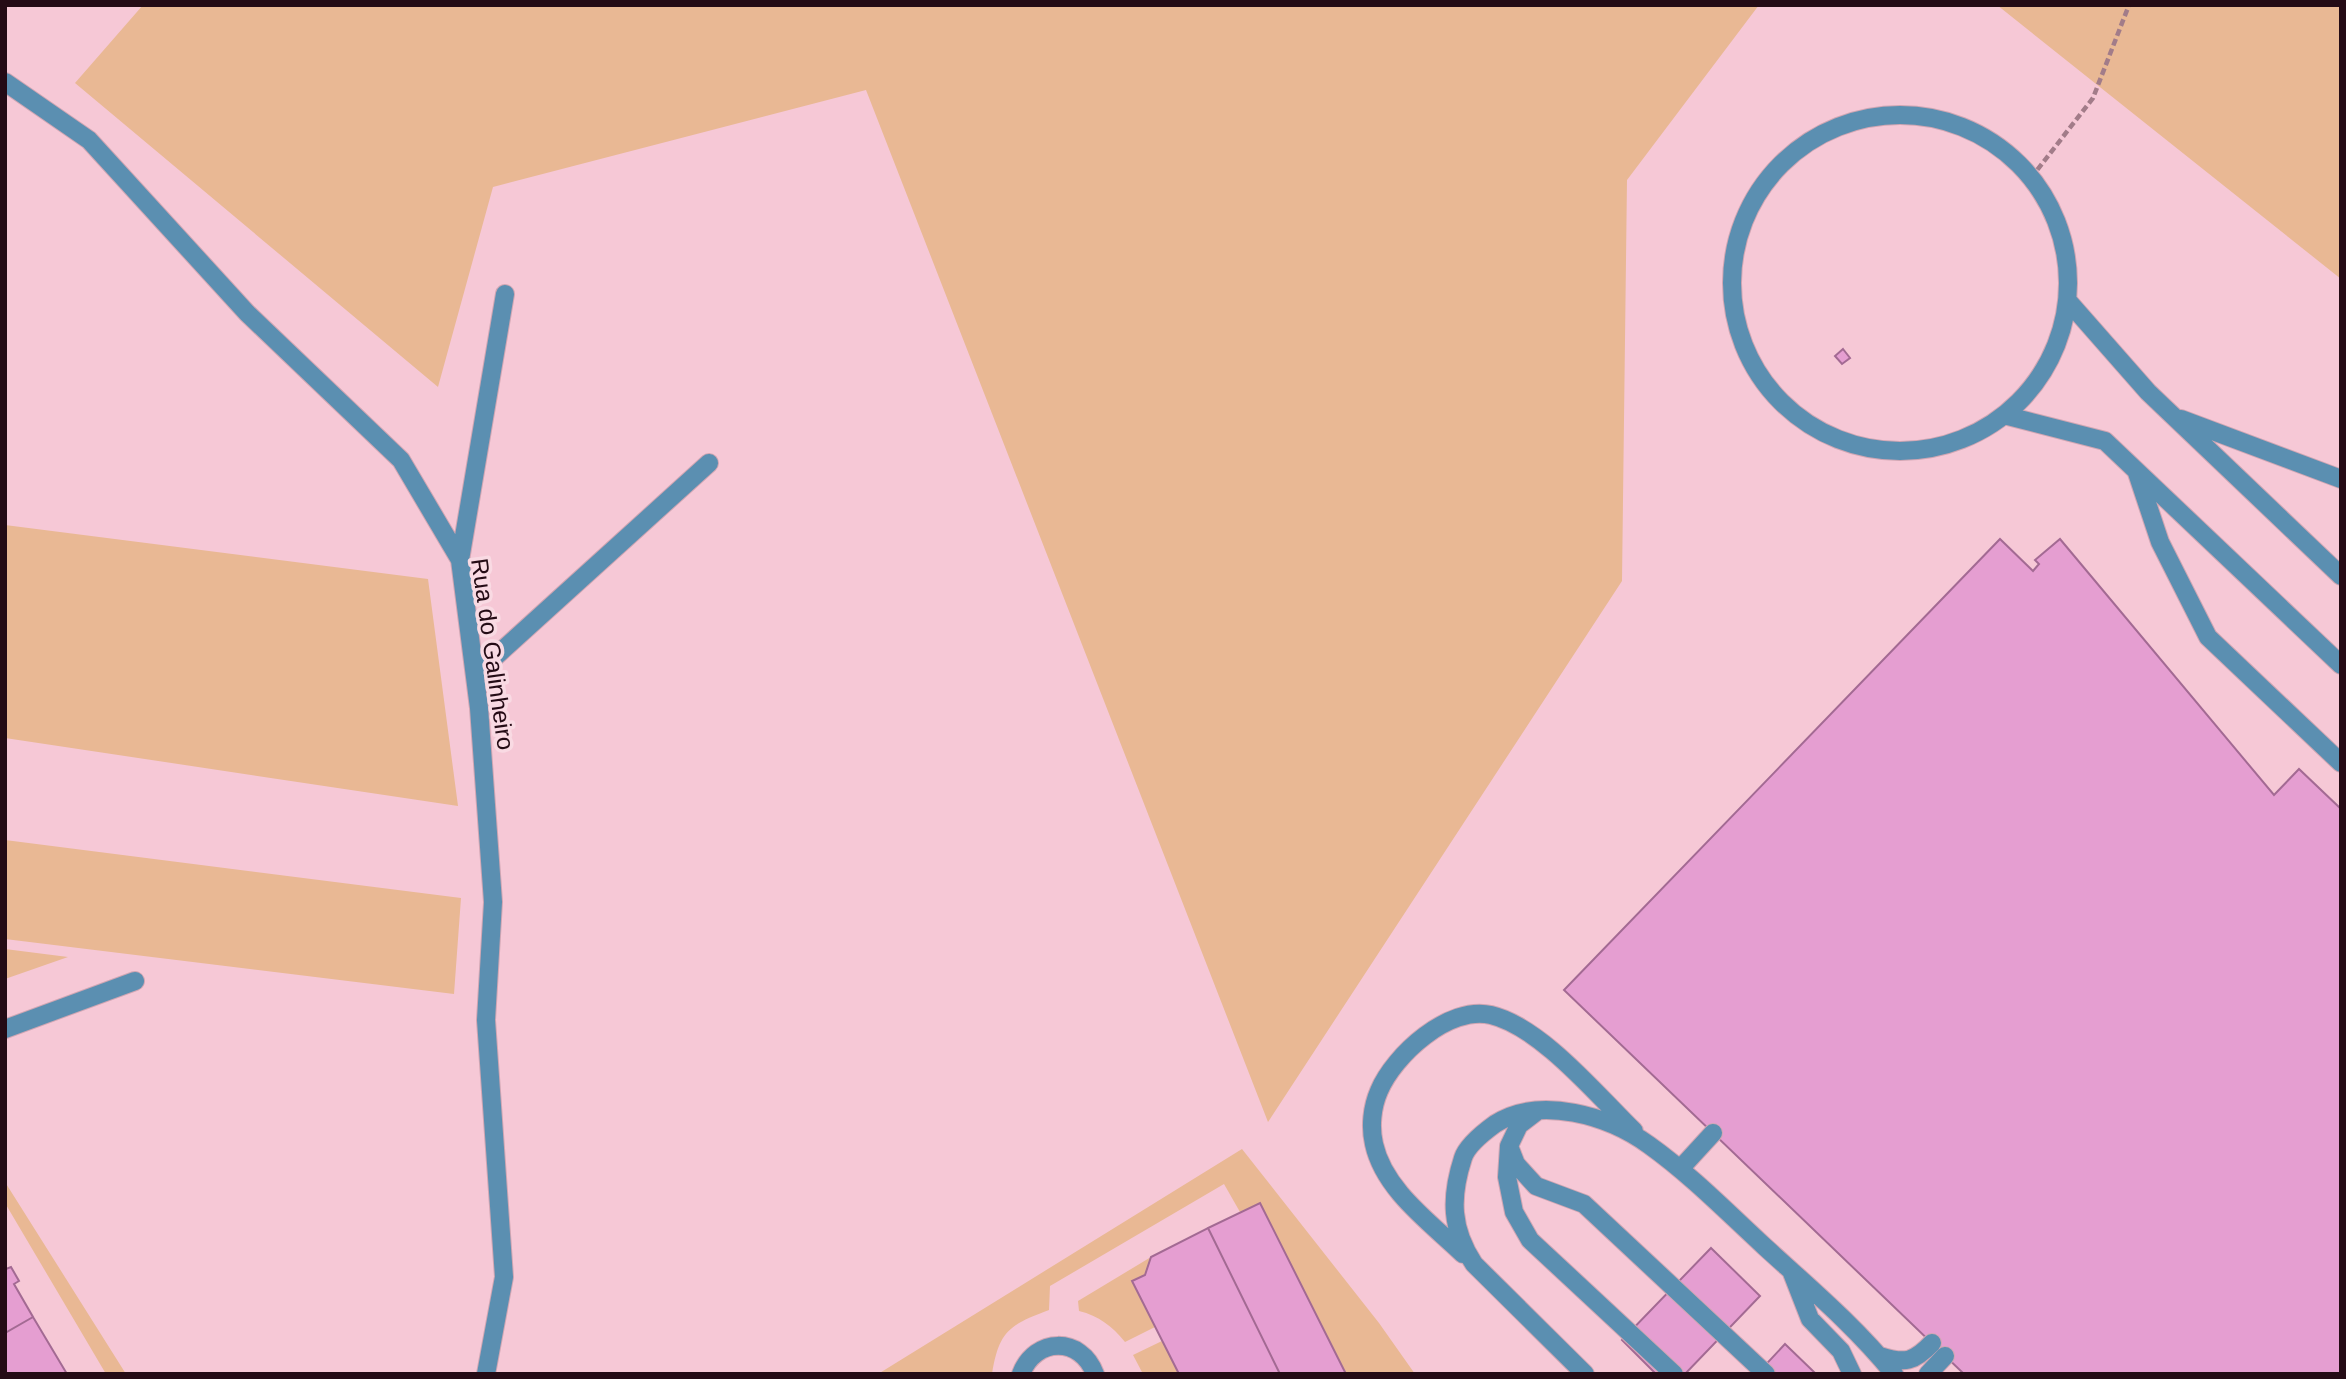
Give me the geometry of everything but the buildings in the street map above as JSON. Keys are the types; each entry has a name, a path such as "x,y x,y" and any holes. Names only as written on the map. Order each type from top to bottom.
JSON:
{"street":[{"name":"Rua do Galinheiro","path":"5,82 89,140 247,313 401,460 460,560 475,675 492,902 486,1020 503,1277 486,1374"},
{"path":"1908,116 1952,123 1982,137 2000,149 2031,178 2049,205 2062,236 2068,269 2068,301 2061,333 2047,365 2029,391 2004,415 1946,445 1915,450 1883,450 1849,443 1818,430 1792,412 1776,396 1751,360 1738,330 1732,298 1733,265 1744,222 1753,202 1771,175 1795,152 1824,134 1854,121 1908,116"},
{"path":"460,560 505,293"},
{"path":"2068,301 2148,391 2341,576"},
{"path":"2004,415 2105,441 2341,664"},
{"path":"2175,417 2341,479"},
{"path":"475,675 709,463"},
{"path":"2136,470 2160,542 2208,637 2341,763"},
{"path":"5,1029 135,981"},
{"path":"1585,1374 1398,1192 1374,1145 1372,1117 1379,1090 1401,1057 1441,1024 1464,1016 1489,1014 1520,1026 1545,1044 1647,1143 1791,1270 1894,1374"},
{"path":"1474,1264 1461,1244 1455,1215 1455,1183 1464,1153 1485,1131 1510,1115 1539,1110 1566,1110 1607,1123 1647,1143"},
{"path":"1539,1110 1519,1125 1509,1146 1507,1177 1514,1212 1530,1240 1674,1374"},
{"path":"1679,1169 1713,1133"},
{"path":"1509,1146 1516,1164 1536,1186 1584,1204 1766,1374"},
{"path":"1791,1270 1810,1319 1840,1351 1852,1374"},
{"path":"1021,1374 1027,1361 1036,1352 1047,1347 1060,1346 1072,1348 1083,1355 1092,1365 1095,1374"},
{"path":"1879,1356 1899,1362 1939,1350 1928,1374"}],"path":[{"path":"2031,178 2093,98 2129,5"}],"shaded area":[{"path":"143,5 1759,5 1627,180 1622,581 1268,1122 866,90 493,187 438,387 75,83"},
{"path":"1997,5 2341,5 2341,279"},
{"path":"5,525 428,579 458,806 5,738"},
{"path":"5,840 461,898 454,994 5,939"},
{"path":"5,949 68,957 5,979"},
{"path":"1242,1149 1379,1323 1415,1374 1346,1374 1260,1203 1240,1212 1224,1184 1050,1286 1049,1310 1024,1320 1008,1332 998,1348 992,1374 878,1374"},
{"path":"5,1182 126,1374 106,1374 5,1203"},
{"path":"1151,1257 1145,1275 1132,1281 1155,1327 1125,1342 1105,1322 1079,1311 1078,1301"},
{"path":"1162,1341 1179,1374 1143,1374 1133,1355"}]}
